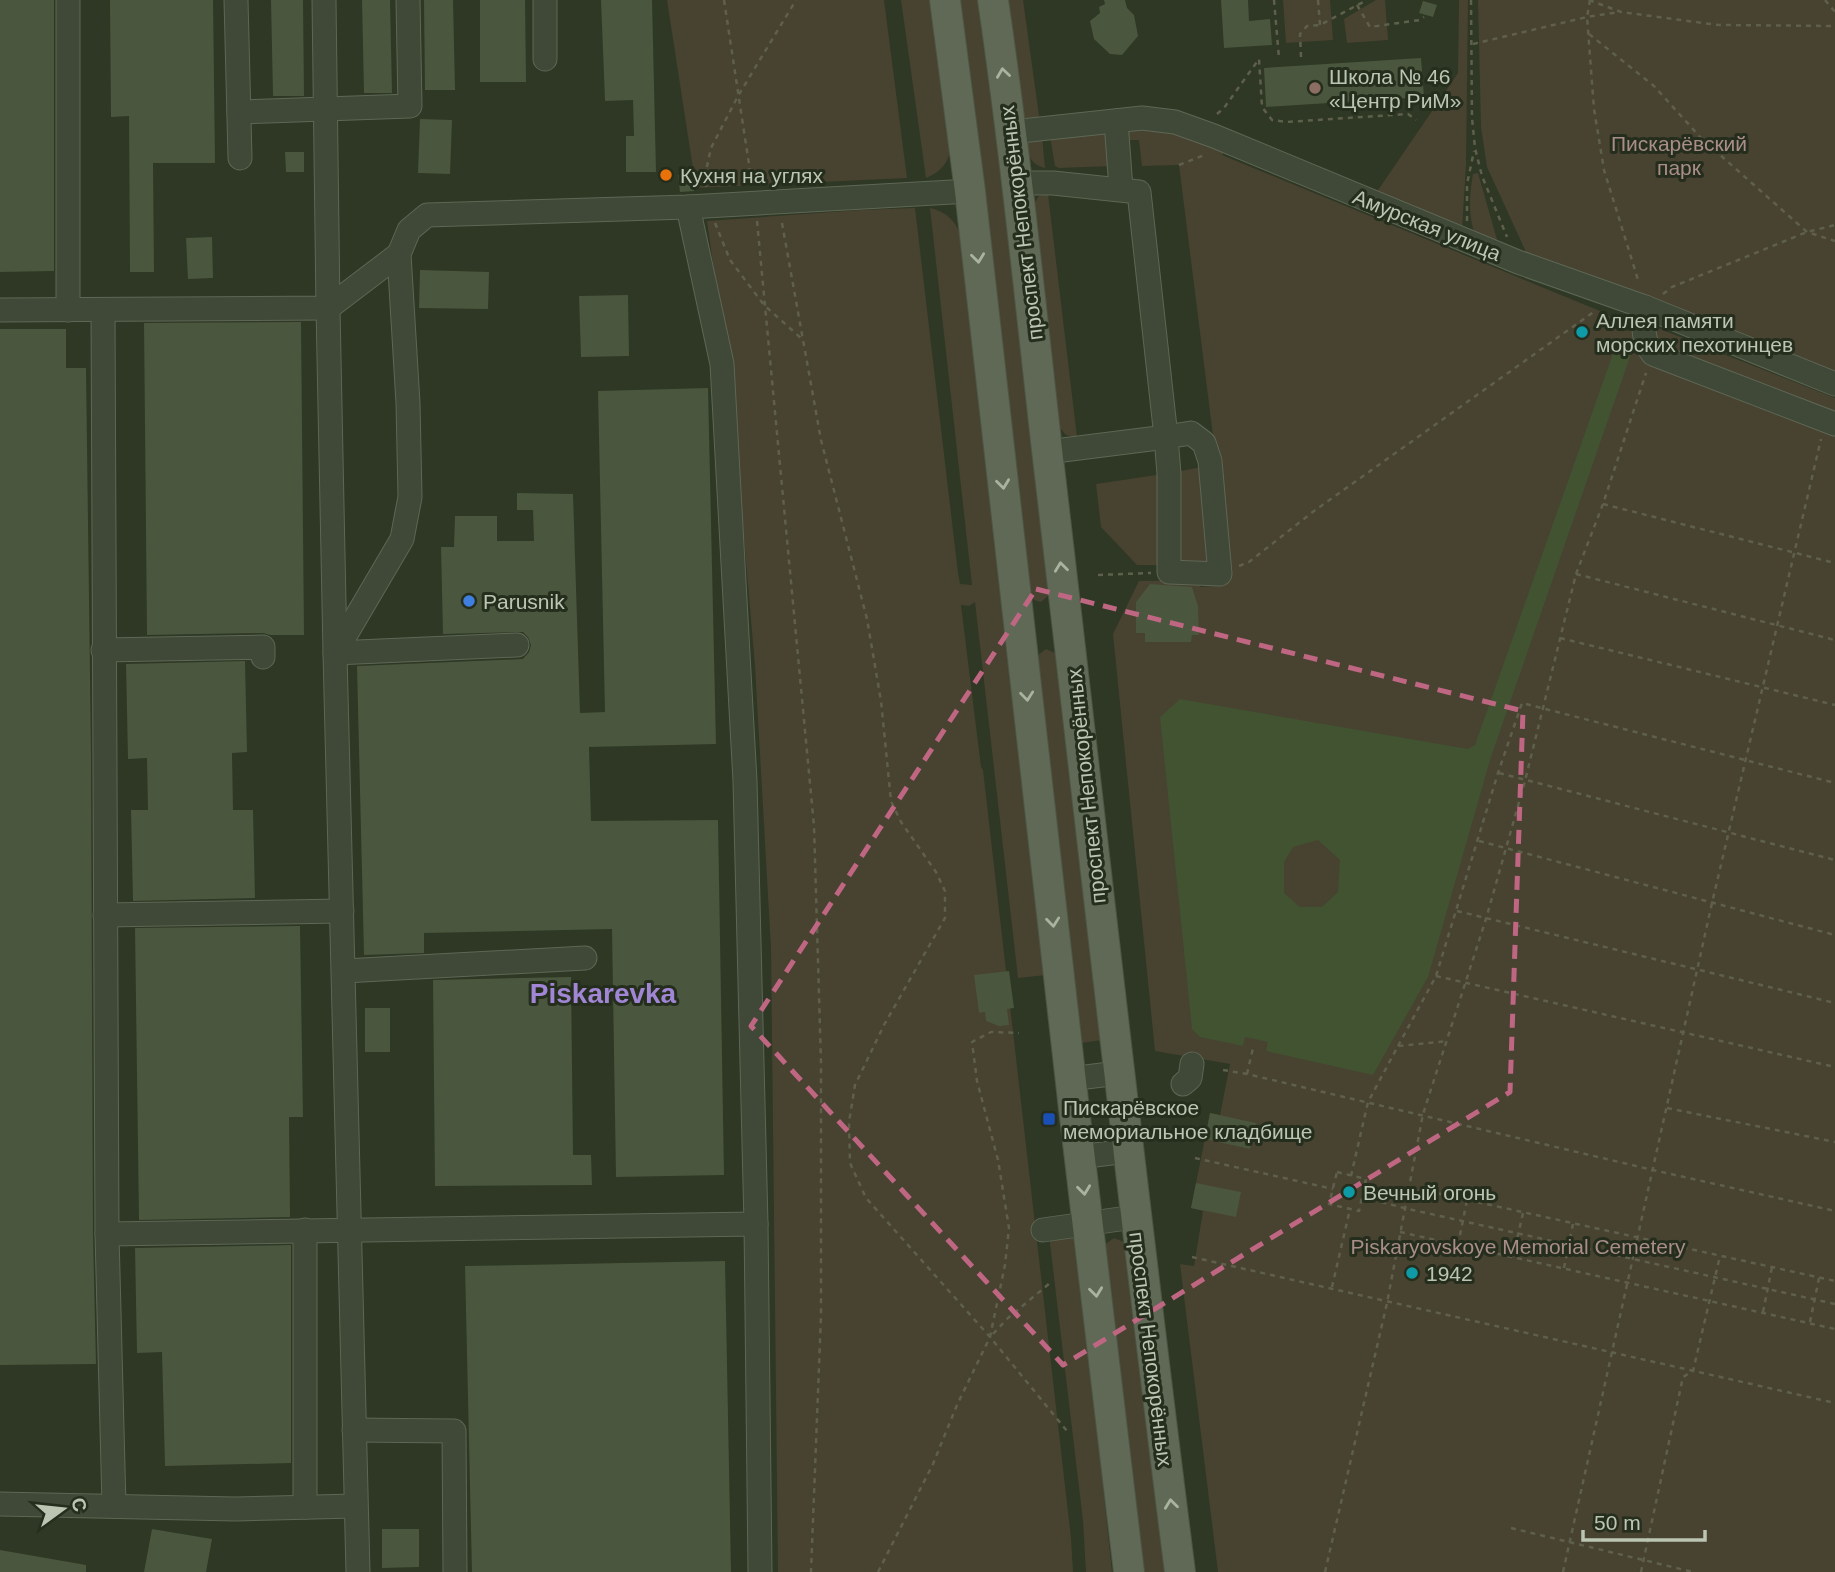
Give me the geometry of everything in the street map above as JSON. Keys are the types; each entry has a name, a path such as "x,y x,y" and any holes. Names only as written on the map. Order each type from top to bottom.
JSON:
{"main road":[{"path":"945,0 970,191 1070,1079 1129,1572"},
{"name":"проспект Непокорённых","path":"993,0 1068,622 1134,1217 1180,1572"},
{"path":"1020,628 1068,622"}],"street":[{"path":"68,0 68,310"},
{"path":"236,0 240,158"},
{"path":"324,0 335,653 358,1572"},
{"path":"239,112 411,106 408,0"},
{"path":"545,0 545,59"},
{"name":"Амурская улица","path":"1011,132 1142,118 1175,122 1517,262 1645,307 1835,384"},
{"path":"1116,121 1121,188"},
{"path":"1017,183 1121,188 1139,192 1166,437 1170,474 1169,572 1220,574 1210,461 1204,443 1191,433 1166,437 1047,452"},
{"path":"335,653 402,539 410,497 408,403 399,254 409,230 427,215 697,206 970,191"},
{"path":"697,206 722,364 746,780 760,1572"},
{"path":"0,310 328,308 399,254"},
{"path":"1645,307 1645,344 1653,354 1830,422"},
{"path":"103,310 107,1234 114,1506"},
{"path":"335,653 517,645"},
{"path":"103,650 263,647 264,657"},
{"path":"106,915 342,911"},
{"path":"344,971 585,958"},
{"path":"1070,1079 1118,1073"},
{"path":"1079,1157 1127,1151"},
{"path":"1043,1230 1134,1217"},
{"path":"107,1234 755,1224"},
{"path":"305,1230 305,1507"},
{"path":"354,1430 454,1431 456,1572"},
{"path":"0,1504 235,1509 355,1506"}],"path":[{"path":"724,0 755,203 814,826 821,1063 821,1315 811,1572"},
{"path":"796,0 738,96 711,148 697,206 730,260 764,305 803,340"},
{"path":"1273,0 1279,58"},
{"path":"1318,0 1320,25"},
{"path":"1301,57 1300,34 1307,26 1320,25 1367,0"},
{"path":"1471,0 1472,118 1475,148 1482,176 1517,262"},
{"path":"1835,26 1718,25 1621,12 1589,0 1587,16 1594,108 1604,170 1645,307 1672,287 1807,232 1835,225"},
{"path":"1825,0 1835,12"},
{"path":"1357,5 1370,27 1420,20 1424,17"},
{"path":"1473,44 1587,16 1621,12"},
{"path":"1589,34 1654,86 1701,138 1807,232 1835,241"},
{"path":"1217,114 1259,60 1262,107 1272,120 1286,122 1408,114 1416,120"},
{"path":"1467,242 1467,184 1475,148"},
{"path":"778,202 821,440 867,619 881,701 891,801 901,822 936,872 945,891 945,918 884,1025 855,1085 849,1122 850,1163 866,1198 990,1337 1067,1431"},
{"path":"1220,574 1249,562 1314,511 1600,308"},
{"path":"1325,1572 1387,1303 1423,1114 1486,919 1525,781 1576,575 1653,354"},
{"path":"1563,1572 1712,903 1794,553 1830,422"},
{"path":"1603,503 1835,563"},
{"path":"1098,575 1169,572"},
{"path":"1576,575 1835,640"},
{"path":"1560,638 1835,705"},
{"path":"1351,1176 1368,1102 1436,976 1522,703 1835,783"},
{"path":"1498,773 1835,860"},
{"path":"1478,841 1835,935"},
{"path":"1457,911 1835,1003"},
{"path":"1436,976 1835,1067"},
{"path":"878,1572 933,1464 957,1405 990,1337 1005,1265 1009,1228 998,1160 977,1081 972,1042 991,1032 1019,1033"},
{"path":"1398,1046 1448,1041"},
{"path":"1247,1074 1253,1048"},
{"path":"1223,1070 1835,1211"},
{"path":"1667,1108 1835,1142"},
{"path":"1195,1158 1333,1189"},
{"path":"1337,1172 1366,1179 1359,1211 1329,1204 1333,1189 1337,1172"},
{"path":"1409,1188 1835,1281"},
{"path":"1362,1197 1835,1304"},
{"path":"1458,1245 1467,1200"},
{"path":"1332,1288 1350,1209"},
{"path":"1513,1257 1523,1213"},
{"path":"1563,1268 1573,1224"},
{"path":"1400,1232 1835,1329"},
{"path":"1641,1572 1683,1377 1693,1371 1720,1256"},
{"path":"1192,1257 1835,1404"},
{"path":"1762,1312 1772,1267"},
{"path":"1810,1323 1819,1278"},
{"path":"990,1337 1050,1283"},
{"path":"1511,1528 1693,1572"}],"highlighted area":[{"path":"1036,589 1523,711 1510,1092 1063,1365 751,1026"}],"green space":[{"path":"667,0 884,0 907,178 696,188"},
{"path":"901,0 931,0 951,148 943,166 926,178"},
{"path":"959,0 979,0 1050,594 1041,602 1034,600 1030,593"},
{"path":"1006,0 1023,0 1040,123 1024,125"},
{"path":"1283,0 1330,0 1333,40 1286,43"},
{"path":"1376,0 1385,0 1388,40 1347,43 1344,19"},
{"path":"1459,0 1468,0 1466,164 1462,230 1374,196 1458,73"},
{"name":"Пискарёвский парк","path":"1478,0 1835,0 1835,379 1531,263 1487,167 1481,127"},
{"path":"1111,127 1113,166 1055,166 1050,136"},
{"name":"Piskaryovskoye Memorial Cemetery","path":"1127,127 1173,127 1226,148 1222,155 1600,311 1623,323 1627,331 1655,327 1835,398 1835,1572 1218,1572 1180,1264 1194,1266 1203,1211 1191,1208 1210,1113 1220,1115 1230,1064 1155,1051 1113,634 1139,581 1199,580 1200,587 1214,586 1215,580 1231,579 1179,165 1142,166 1139,140 1128,140"},
{"path":"1042,137 1045,168 1030,158 1026,139"},
{"path":"1478,173 1500,250 1476,238 1473,230 1470,214 1471,190 1473,174"},
{"path":"1048,194 1077,437 1066,435 1060,428 1034,204 1039,196"},
{"path":"915,208 958,573 960,584 972,585 930,208 950,218 962,238 1046,975 1018,978 975,602 969,606 961,605 983,770 1073,1572 778,1572 771,948 755,666 732,398 707,221"},
{"path":"1207,466 1214,565 1177,568 1175,472"},
{"path":"1163,474 1165,565 1137,565 1101,527 1096,484"},
{"path":"1046,649 1057,654 1102,1040 1081,1043 1037,656"},
{"path":"1076,1230 1112,1572 1086,1572 1083,1521 1049,1235"},
{"path":"1114,1238 1124,1242 1126,1249 1165,1572 1141,1572 1104,1245"}],"shaded area":[{"path":"1616,345 1632,351 1490,760 1428,977 1373,1075 1266,1051 1268,1042 1245,1037 1243,1046 1200,1037 1192,1029 1160,717 1180,699 1468,749 1475,745","holes":["1318,840 1340,860 1338,892 1322,907 1300,907 1284,893 1284,862 1293,847"]}],"building":[{"path":"0,0 54,0 54,271 0,272"},
{"path":"110,0 213,0 215,163 153,163 154,272 130,272 129,116 111,117"},
{"path":"271,0 303,0 304,96 273,96"},
{"path":"362,0 390,0 392,93 364,93"},
{"path":"424,0 453,0 455,90 425,90"},
{"path":"480,0 525,0 526,82 480,82"},
{"path":"601,0 652,0 656,172 626,172 626,136 634,136 633,100 605,101"},
{"path":"1104,0 1125,0 1127,8 1134,15 1138,36 1122,55 1110,54 1094,39 1090,21 1100,13 1099,7 1105,4"},
{"path":"1221,0 1248,0 1249,21 1270,19 1272,45 1224,48"},
{"path":"1423,1 1437,5 1433,17 1419,13"},
{"path":"1421,58 1424,97 1266,107 1264,68"},
{"path":"420,119 452,120 450,174 418,173"},
{"path":"285,152 304,152 304,172 286,172"},
{"path":"692,174 694,191 680,192 678,175"},
{"path":"212,237 213,278 188,279 186,238"},
{"path":"420,270 489,272 488,309 419,308"},
{"path":"628,295 629,356 581,357 579,296"},
{"path":"301,322 304,635 147,635 144,323"},
{"path":"0,329 66,329 66,368 86,368 96,1364 0,1365"},
{"path":"708,388 716,744 589,747 591,821 718,820 724,1175 616,1177 612,929 424,933 424,953 364,955 357,666 523,659 531,645 523,632 443,634 441,547 454,547 455,516 497,516 497,541 534,541 533,510 517,510 517,493 573,494 580,713 605,712 598,391"},
{"path":"1150,584 1192,587 1198,606 1199,635 1192,635 1191,642 1145,642 1145,633 1136,633 1136,602"},
{"path":"245,661 247,752 232,753 233,810 253,810 255,898 133,901 131,810 148,810 147,758 128,759 126,664"},
{"path":"300,926 303,1117 289,1117 290,1217 139,1220 135,928"},
{"path":"1009,971 1014,1008 1007,1009 1009,1025 999,1026 986,1021 985,1012 979,1013 974,975"},
{"path":"571,977 573,1155 591,1155 592,1185 435,1186 433,980"},
{"path":"365,1008 390,1008 390,1052 365,1052"},
{"path":"1210,1113 1256,1123 1250,1149 1205,1139"},
{"path":"1196,1183 1241,1192 1236,1217 1191,1208"},
{"path":"291,1245 291,1463 165,1466 162,1352 137,1353 135,1248"},
{"path":"725,1261 731,1572 472,1572 465,1266"},
{"path":"152,1529 212,1539 206,1572 144,1572"},
{"path":"382,1529 419,1529 419,1567 382,1568"},
{"path":"0,1550 86,1565 86,1572 0,1572"}],"place":[{"name":"Школа № 46 «Центр РиМ»","path":"1315,88"},
{"name":"Кухня на углях","path":"666,175"},
{"name":"Аллея памяти морских пехотинцев","path":"1582,332"},
{"name":"Parusnik","path":"469,601"},
{"name":"Пискарёвское мемориальное кладбище","path":"1049,1119"},
{"name":"Вечный огонь","path":"1349,1192"},
{"name":"1942","path":"1412,1273"}],"district":[{"name":"Piskarevka","path":"603,993"}]}
